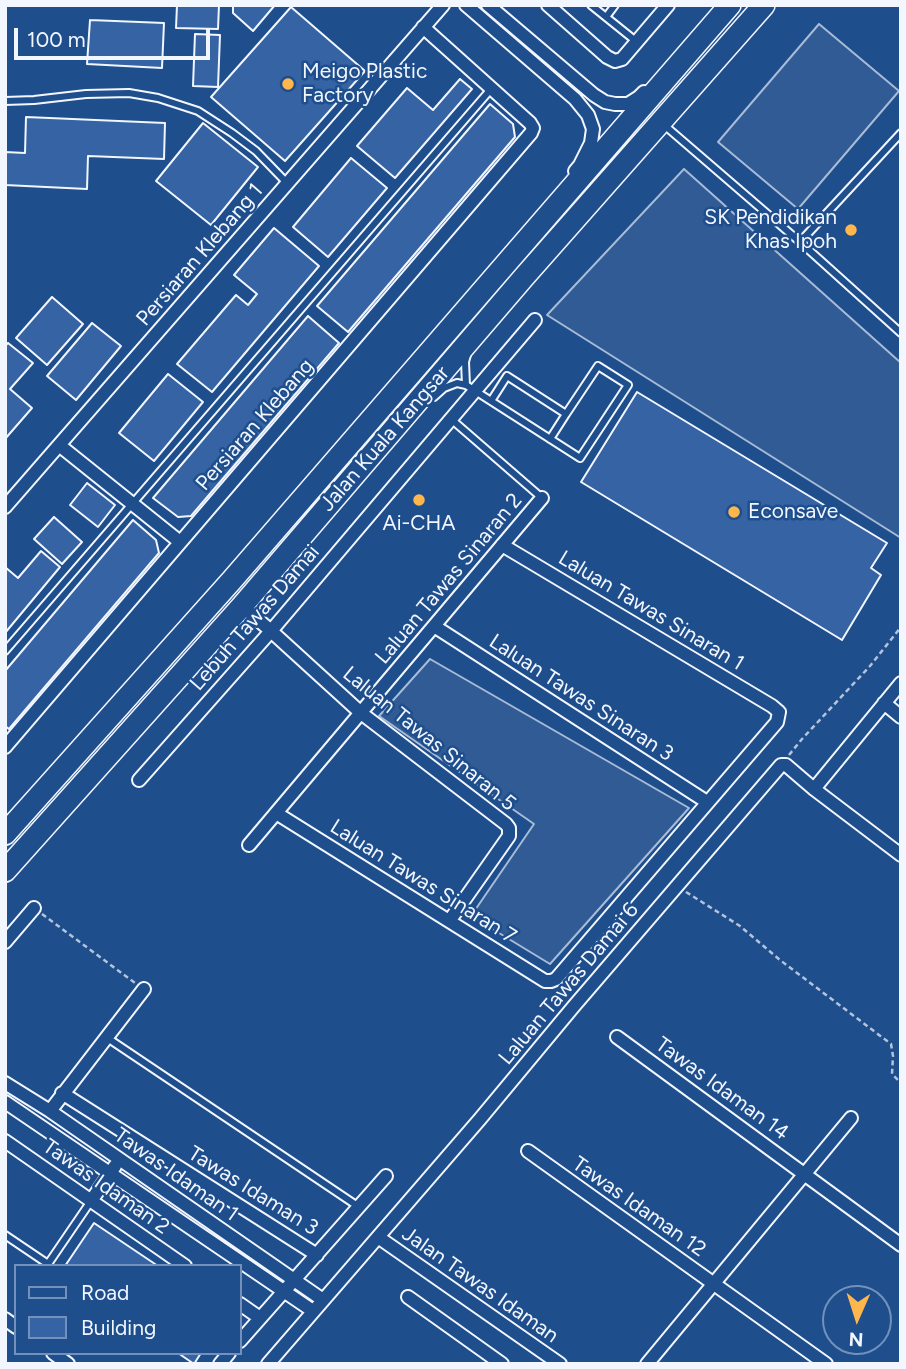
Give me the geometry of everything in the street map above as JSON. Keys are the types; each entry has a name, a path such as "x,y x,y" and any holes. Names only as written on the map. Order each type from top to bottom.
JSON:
{"highway":[{"name":"Jalan Kuala Kangsar","path":"5,834 232,580 730,5"},
{"name":"Jalan Kuala Kangsar","path":"5,871 409,418 504,299 764,5"}],"street":[{"name":"Persiaran Klebang 1","path":"5,507 443,5"},
{"path":"488,5 605,102 628,104 639,97 671,60 686,57"},
{"path":"548,5 615,61 622,59 663,7"},
{"path":"473,8 575,99 588,115 593,129 591,143 580,165 552,199 547,219"},
{"path":"423,27 492,87"},
{"name":"Persiaran Klebang","path":"5,747 531,133 533,128 530,122 492,87"},
{"name":"Lebuh Tawas Damai","path":"139,780 271,631 450,419 470,388 535,320"},
{"path":"59,445 180,542"},
{"name":"Laluan Tawas Sinaran 2","path":"249,845 542,498"},
{"name":"Laluan Tawas Sinaran 1","path":"502,545 779,712 777,722 707,802"},
{"name":"Laluan Tawas Sinaran 5","path":"242,606 360,713 509,828 509,836 450,920"},
{"name":"Laluan Tawas Sinaran 3","path":"433,626 707,802"},
{"path":"814,789 901,682"},
{"path":"884,703 901,717"},
{"path":"780,765 786,765 901,855"},
{"name":"Laluan Tawas Damai 6","path":"268,1364 780,765"},
{"name":"Laluan Tawas Sinaran 7","path":"276,813 545,981 551,981 556,979 707,802"},
{"path":"5,942 34,908"},
{"path":"50,1111 144,989"},
{"name":"Tawas Idaman 14","path":"617,1037 901,1245"},
{"name":"Tawas Idaman 1","path":"5,1083 50,1111 323,1300"},
{"name":"Tawas Idaman 3","path":"62,1093 317,1255"},
{"name":"Tawas Idaman 1","path":"5,1102 313,1311"},
{"name":"Tawas Idaman 12","path":"528,1151 714,1283 851,1118"},
{"name":"Tawas Idaman 2","path":"5,1141 182,1264"},
{"path":"91,1201 120,1160"},
{"path":"242,1339 386,1176"},
{"name":"Jalan Tawas Idaman","path":"378,1237 560,1364"},
{"path":"647,1364 714,1283 826,1364"},
{"path":"408,1297 502,1364"},
{"path":"242,1305 260,1318"}],"lane":[{"path":"591,5 637,42"},
{"path":"606,17 615,5"},
{"path":"5,651 492,87"},
{"path":"5,101 129,93 158,98 198,111 232,133 256,151 287,183"},
{"path":"660,121 901,333"},
{"path":"800,242 901,133"},
{"path":"470,388 467,355 505,308 504,299"},
{"path":"430,400 444,388 457,383 470,388 491,401 550,439 580,458 628,385 597,366 550,439"},
{"path":"491,401 507,376 566,414"},
{"path":"450,419 542,498"},
{"path":"106,1037 359,1207"},
{"path":"5,1235 48,1264 91,1201"}],"path":[{"path":"780,765 870,666 901,627"},
{"path":"677,887 740,926 780,960 891,1044 892,1074 901,1083"},
{"path":"34,908 144,989"}],"shaded area":[{"path":"819,24 899,91 798,209 718,142"},
{"path":"684,169 901,363 901,538 547,315"},
{"path":"430,659 689,808 550,964 471,916 534,824 379,716"}],"building":[{"path":"177,5 219,5 218,29 176,28"},
{"path":"233,5 275,5 253,31 233,13"},
{"name":"Meigo Plastic Factory","path":"291,7 365,71 285,161 211,97"},
{"path":"90,20 164,23 162,68 87,64"},
{"path":"195,34 220,35 218,87 193,86"},
{"path":"460,79 472,89 395,178 357,146 407,88 433,110"},
{"path":"490,104 513,124 515,137 348,332 317,306"},
{"path":"26,117 165,123 164,159 88,156 87,189 5,185 5,152 25,153"},
{"path":"203,123 258,167 211,225 156,181"},
{"path":"351,158 387,188 328,257 293,227"},
{"path":"274,228 319,266 212,392 177,364 236,295 248,305 257,294 234,275"},
{"path":"52,297 83,324 47,365 16,338"},
{"path":"308,316 339,343 191,516 178,517 153,498"},
{"path":"92,323 121,346 76,400 47,376"},
{"path":"8,343 33,363 10,389 32,408 5,439 5,346"},
{"path":"168,374 203,402 154,461 119,433"},
{"name":"Econsave","path":"637,392 887,543 871,568 881,575 842,640 581,482"},
{"path":"87,483 115,505 98,527 70,505"},
{"path":"54,517 82,542 62,564 34,539"},
{"path":"133,520 156,540 159,553 9,729 5,726 5,671"},
{"path":"41,551 60,567 5,633 5,567 18,578"},
{"path":"94,1223 155,1264 66,1264"},
{"path":"181,1355 200,1355 194,1364"}],"place":[{"name":"Meigo Plastic Factory","path":"288,84"},
{"name":"SK Pendidikan Khas Ipoh","path":"851,230"},
{"name":"Ai-CHA","path":"419,500"},
{"name":"Econsave","path":"734,512"}]}
